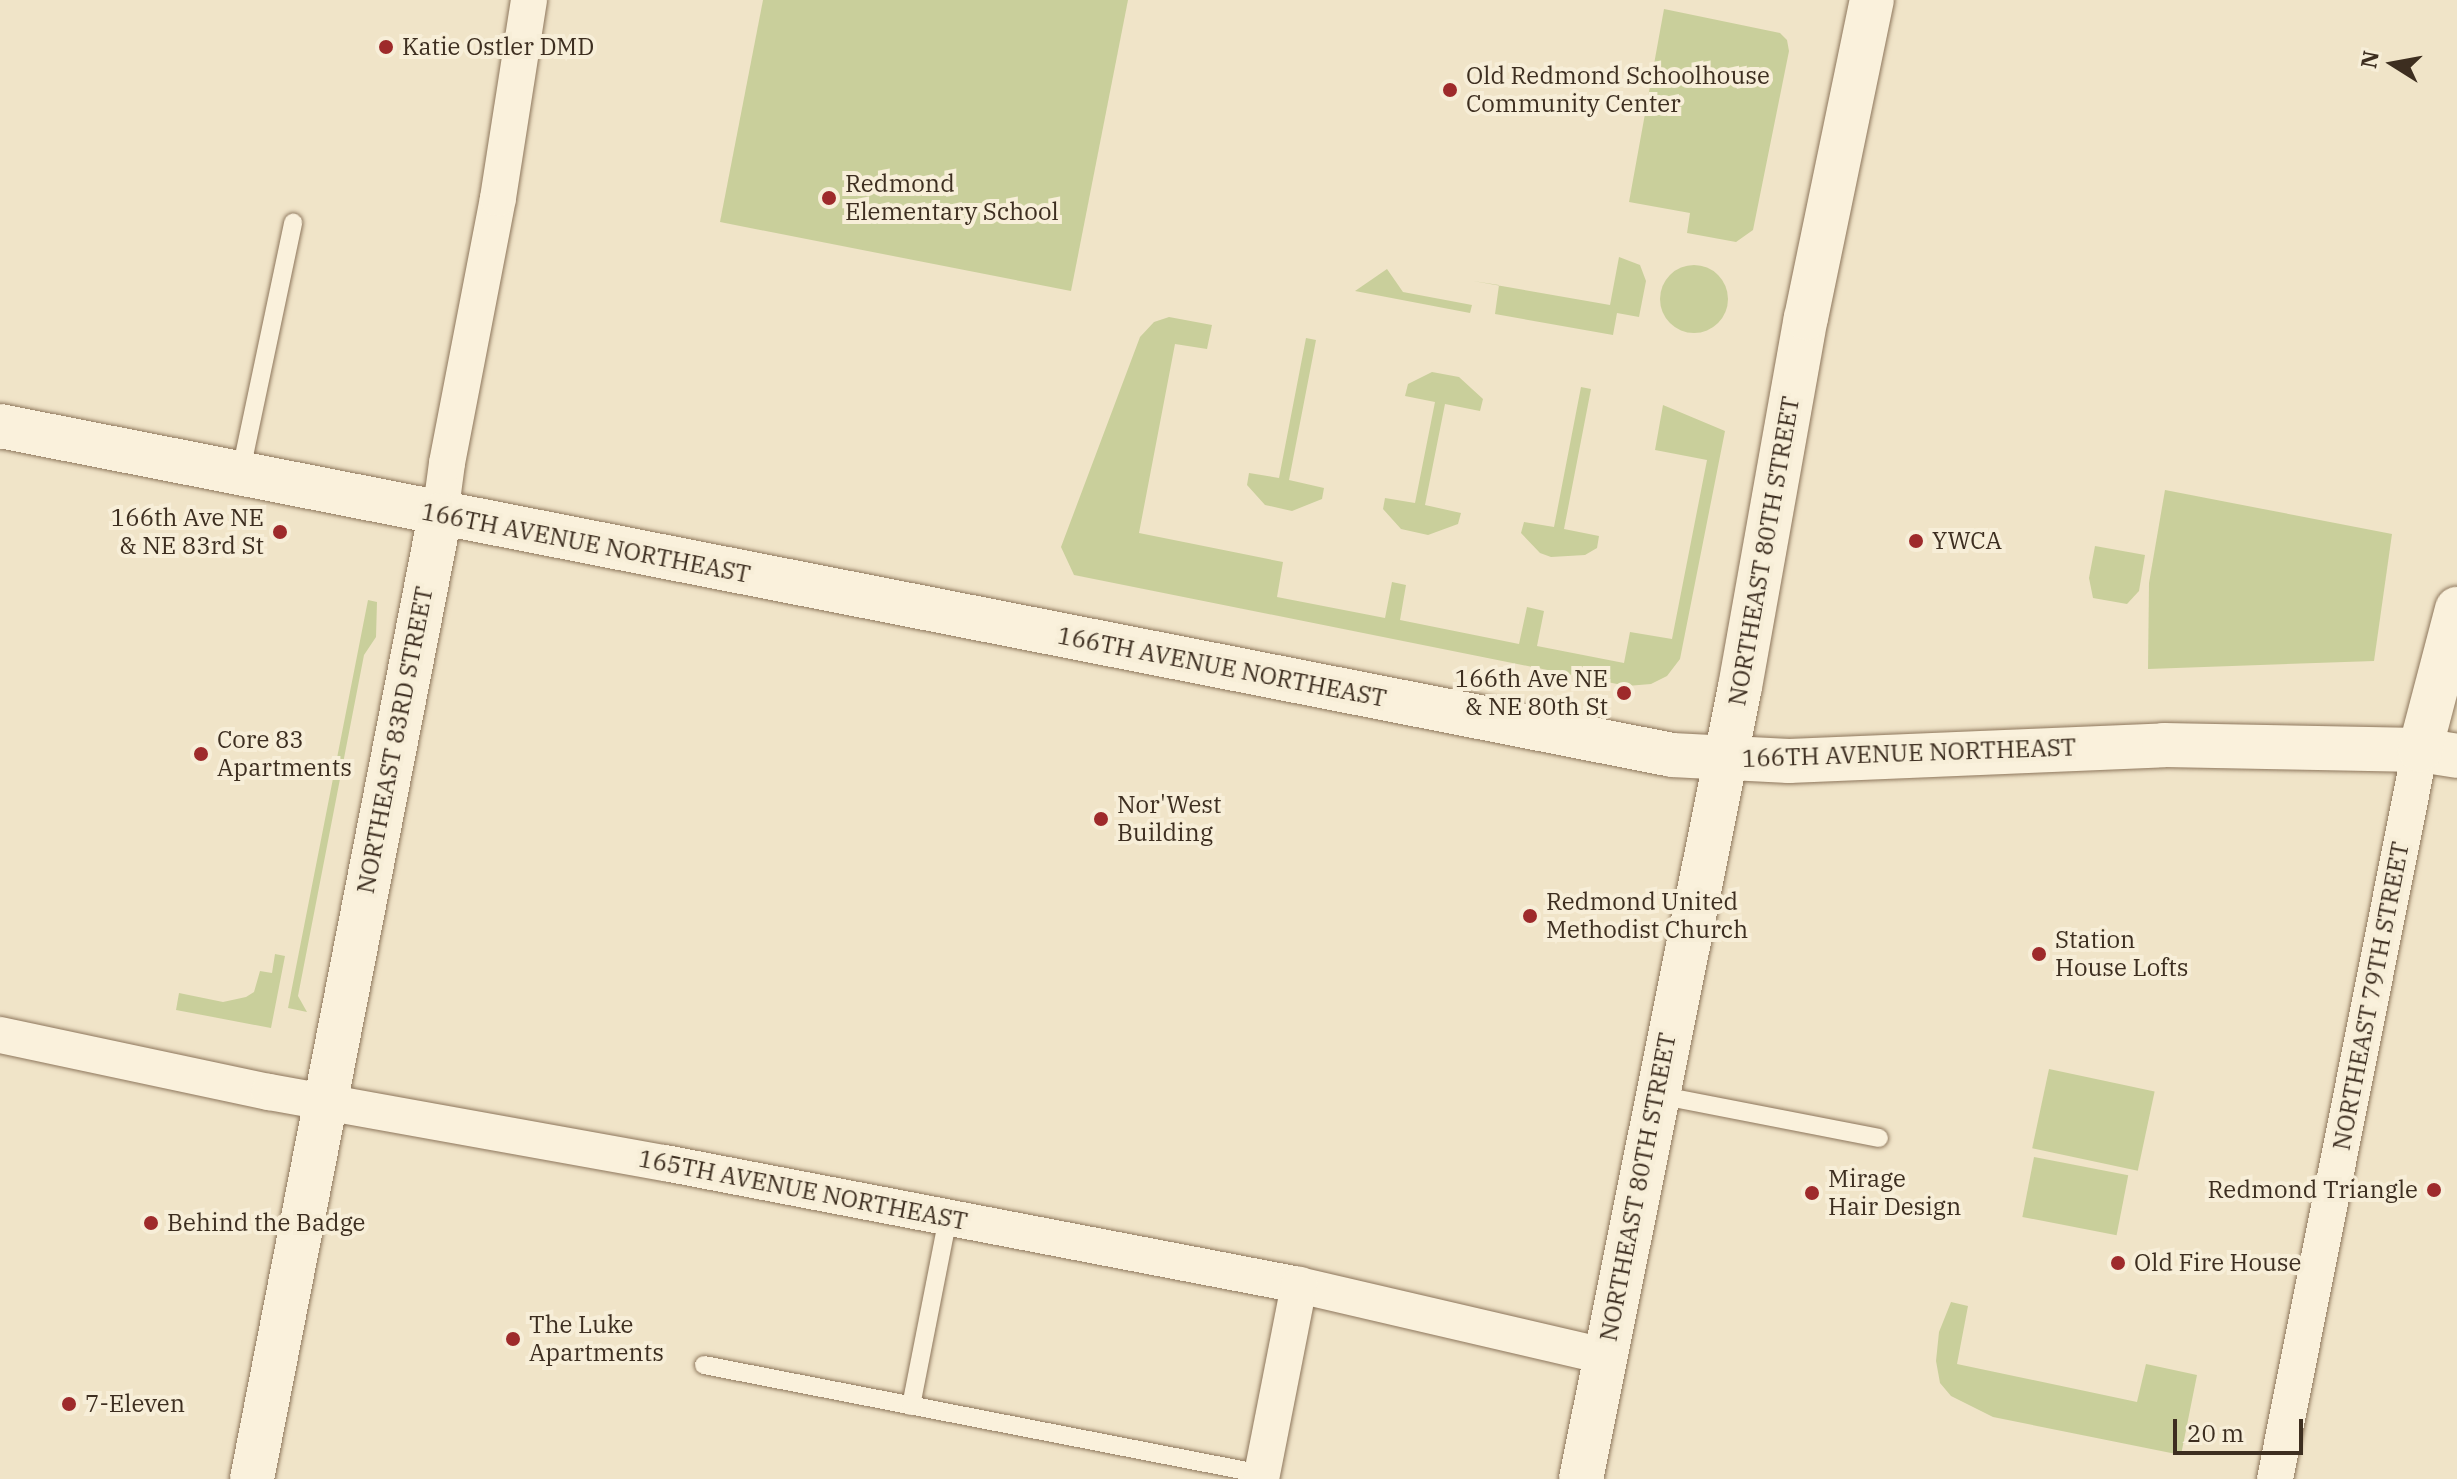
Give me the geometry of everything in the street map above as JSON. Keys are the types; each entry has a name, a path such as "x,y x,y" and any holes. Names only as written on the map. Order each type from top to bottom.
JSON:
{"street":[{"name":"NORTHEAST 83RD STREET","path":"252,1479 440,515 447,463 498,198 529,0"},
{"name":"NORTHEAST 80TH STREET","path":"1581,1479 1724,758 1806,318 1872,0"},
{"name":"166TH AVENUE NORTHEAST","path":"0,426 1672,755 1789,761 2164,745 2439,753"},
{"name":"NORTHEAST 79TH STREET","path":"2275,1479 2439,753 2457,609"},
{"name":"165TH AVENUE NORTHEAST","path":"0,1035 325,1102 1299,1285 1604,1356"},
{"path":"1262,1476 1299,1285"}],"lane":[{"path":"240,475 293,223"},
{"path":"1656,1095 1879,1138"},
{"path":"911,1406 948,1217"},
{"path":"704,1365 1262,1476"}],"green space":[{"path":"763,0 1128,0 1071,291 720,222"},
{"path":"1664,9 1780,33 1787,40 1789,51 1753,230 1736,242 1687,233 1690,213 1629,202"},
{"path":"1619,257 1640,265 1646,281 1639,317 1617,313 1613,335 1495,314 1499,286 1610,305"},
{"path":"1694,265 1718,275 1728,299 1718,323 1694,333 1670,323 1660,299 1670,275"},
{"path":"1387,269 1403,292 1472,305 1470,313 1355,291"},
{"path":"1169,317 1212,325 1207,349 1175,344 1139,533 1283,562 1277,597 1385,618 1392,582 1406,585 1400,620 1519,644 1527,607 1544,611 1537,646 1624,663 1630,632 1672,639 1707,460 1655,450 1663,405 1725,431 1680,659 1667,676 1651,684 1627,686 1074,575 1061,547 1140,337 1154,322"},
{"path":"1306,338 1316,340 1289,480 1324,488 1322,499 1292,511 1265,505 1247,485 1249,473 1279,478"},
{"path":"1432,372 1459,377 1483,399 1480,411 1445,404 1425,505 1461,513 1458,524 1428,535 1401,529 1383,509 1385,498 1415,503 1435,402 1405,396 1408,384"},
{"path":"1581,387 1591,389 1564,529 1599,536 1597,548 1585,555 1551,557 1540,553 1521,533 1524,522 1554,527"},
{"path":"2165,490 2392,534 2374,661 2148,669 2149,583"},
{"path":"2095,546 2145,555 2139,591 2127,604 2093,598 2089,578"},
{"path":"368,600 377,602 376,637 364,655 298,996 307,1012 288,1008"},
{"path":"275,954 285,956 271,1028 176,1010 179,993 223,1002 246,997 254,992 260,971 272,973"},
{"path":"2049,1069 2155,1091 2138,1171 2032,1148"},
{"path":"2034,1157 2128,1175 2117,1235 2022,1217"},
{"path":"1951,1302 1968,1306 1957,1364 2137,1402 2146,1364 2197,1375 2181,1455 1993,1417 1951,1396 1940,1383 1936,1361 1939,1332"}],"place":[{"name":"Katie Ostler DMD","path":"386,47"},
{"name":"Old Redmond Schoolhouse Community Center","path":"1450,90"},
{"name":"Redmond Elementary School","path":"829,198"},
{"name":"166th Ave NE & NE 83rd St","path":"280,532"},
{"name":"YWCA","path":"1916,541"},
{"name":"166th Ave NE & NE 80th St","path":"1624,693"},
{"name":"Core 83 Apartments","path":"201,754"},
{"name":"Nor'West Building","path":"1101,819"},
{"name":"Redmond United Methodist Church","path":"1530,916"},
{"name":"Station House Lofts","path":"2039,954"},
{"name":"Redmond Triangle","path":"2434,1190"},
{"name":"Mirage Hair Design","path":"1812,1193"},
{"name":"Behind the Badge","path":"151,1223"},
{"name":"Old Fire House","path":"2118,1263"},
{"name":"The Luke Apartments","path":"513,1339"},
{"name":"7-Eleven","path":"69,1404"}]}
